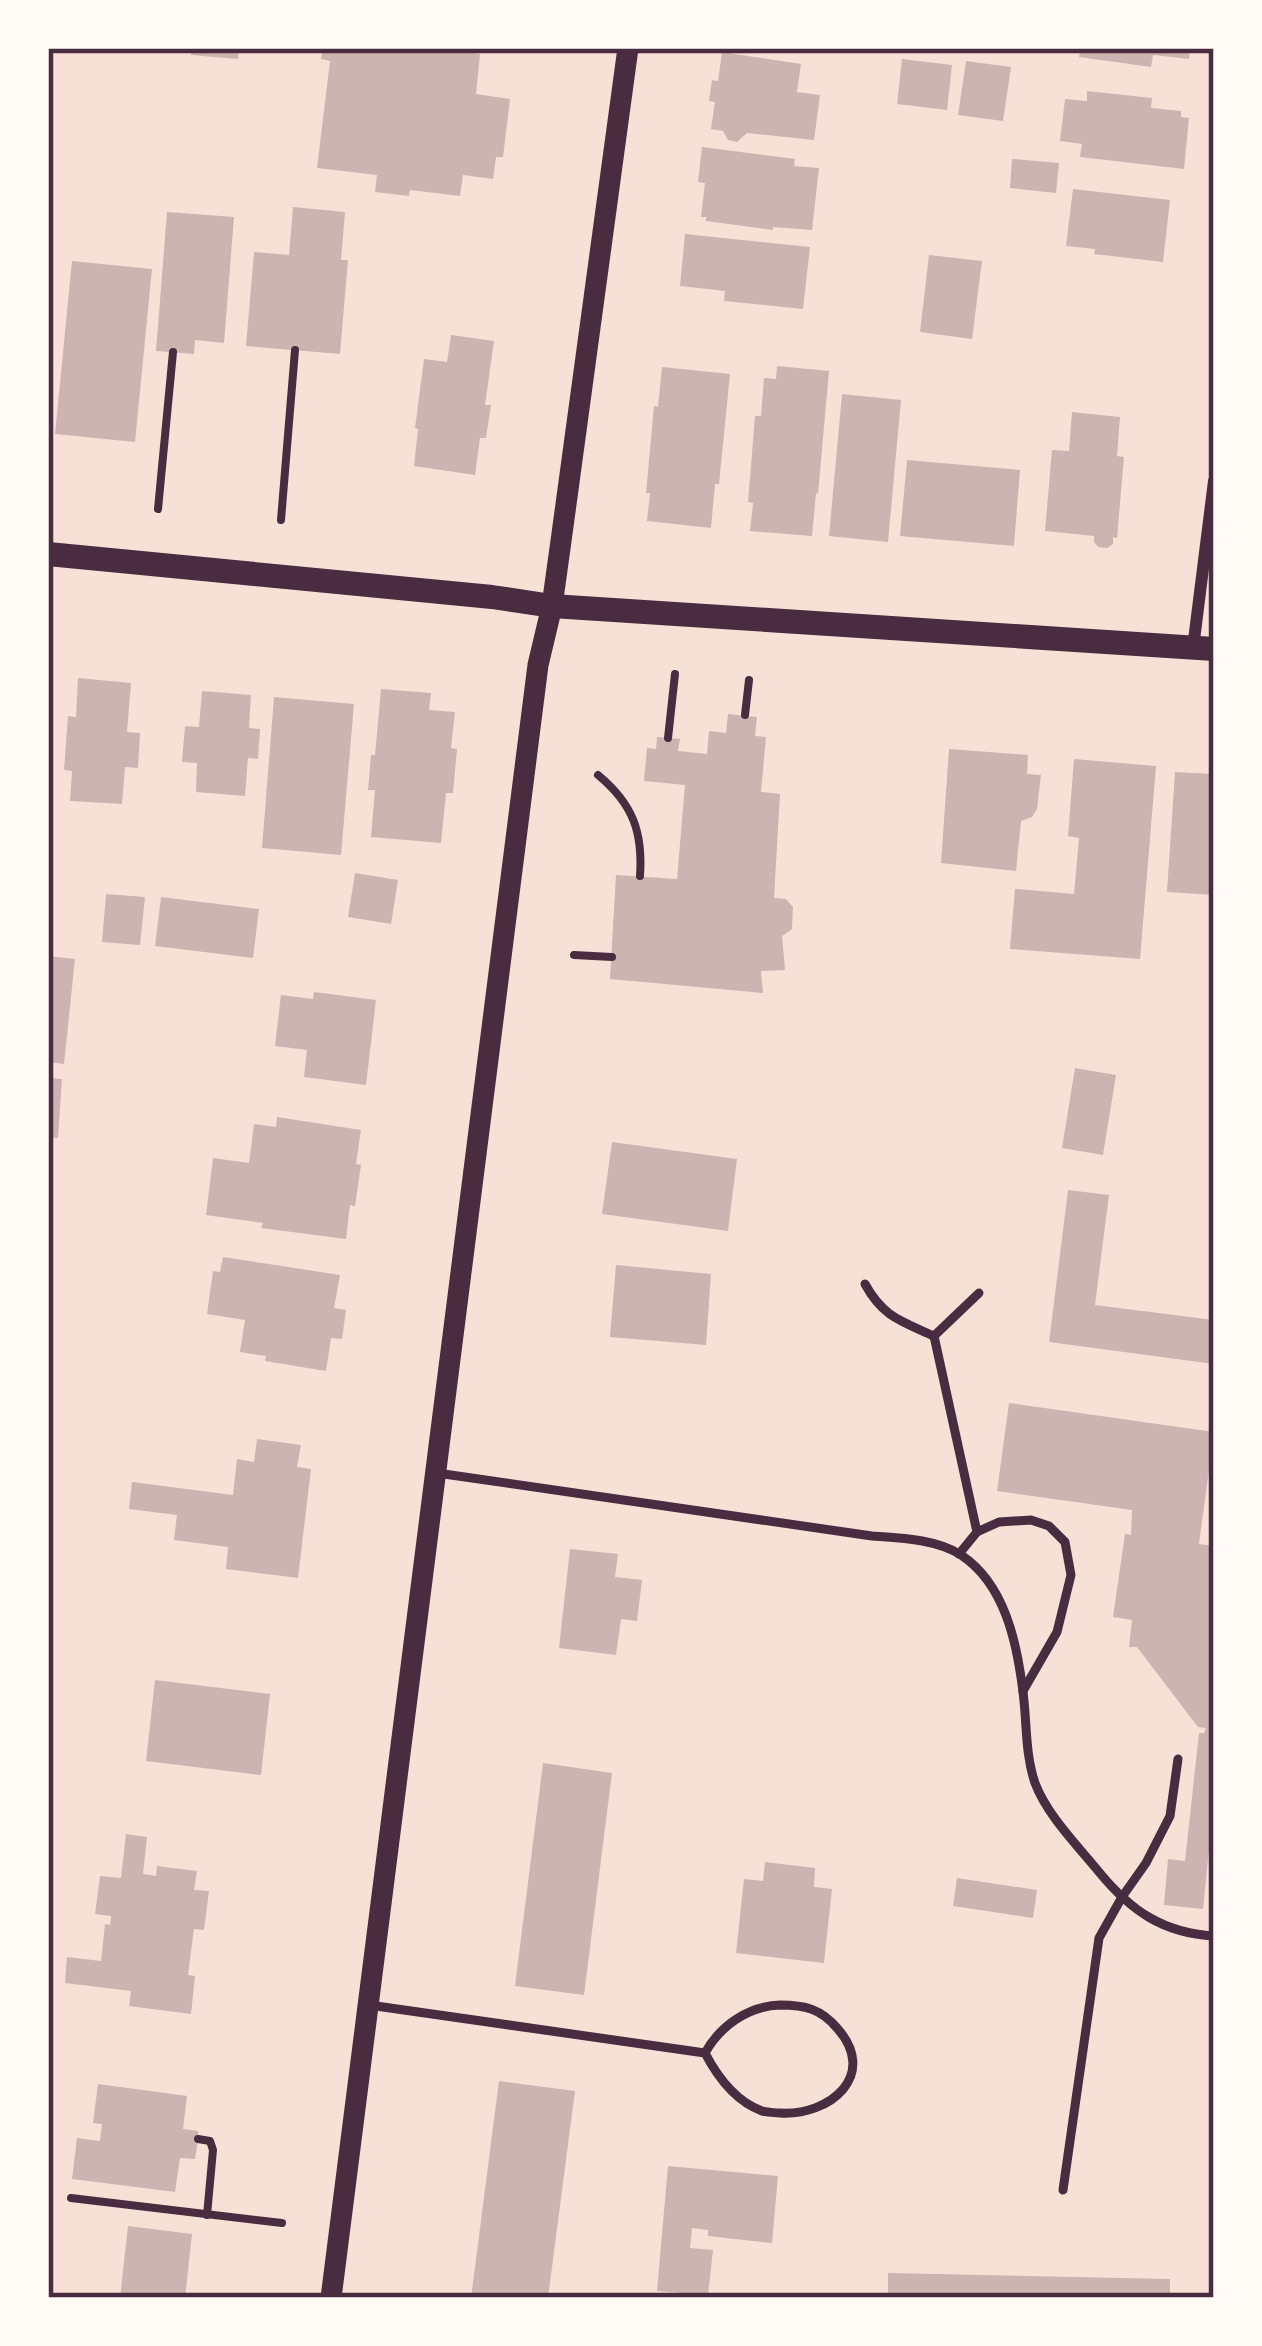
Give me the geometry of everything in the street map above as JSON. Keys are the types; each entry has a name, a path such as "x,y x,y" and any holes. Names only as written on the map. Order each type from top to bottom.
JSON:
{"main road":[{"path":"48,554 552,606 1203,648"}],"street":[{"path":"331,2298 538,664 552,606 628,48"},
{"path":"1203,648 1214,481"}],"lane":[{"path":"865,1283 876,1304 934,1336"},
{"path":"934,1336 979,1293"},
{"path":"934,1336 977,1532"},
{"path":"437,1473 903,1538 959,1554 1000,1597 1014,1639 1035,1784 1052,1812 1122,1897 1155,1923 1192,1935 1214,1936"},
{"path":"959,1554 977,1532 999,1522 1031,1520 1049,1526 1065,1542 1071,1575 1057,1632 1023,1691"},
{"path":"1063,2190 1099,1938 1170,1816 1178,1759"},
{"path":"773,2005 800,2006 825,2014 844,2036 854,2054 853,2073 843,2090 822,2107 796,2114 763,2112 719,2080 705,2053 716,2033 752,2011 773,2005"},
{"path":"369,2006 705,2053"}],"path":[{"path":"281,520 295,350"},
{"path":"158,509 173,352"},
{"path":"668,738 675,674"},
{"path":"745,716 749,680"},
{"path":"598,775 629,809 641,839 640,876"},
{"path":"574,955 612,957"},
{"path":"198,2139 210,2141 214,2150 207,2215"},
{"path":"71,2198 282,2223"}],"building":[{"path":"192,48 239,48 238,59 191,55"},
{"path":"323,48 431,48 480,54 476,94 510,99 503,157 496,157 493,179 463,175 460,196 410,190 409,196 375,192 377,175 317,168 330,61 321,59"},
{"path":"1081,48 1190,48 1189,59 1153,55 1151,67 1079,57"},
{"path":"722,52 801,64 797,92 820,95 814,140 747,133 737,142 711,129 712,80 718,81"},
{"path":"902,59 952,65 947,110 897,104"},
{"path":"966,61 1011,67 1003,121 958,115"},
{"path":"1087,91 1152,98 1151,108 1181,111 1181,117 1189,118 1184,169 1080,157 1082,144 1060,141 1065,99 1087,101"},
{"path":"702,147 795,159 794,166 819,168 812,230 706,221 701,217 705,183 698,182"},
{"path":"1012,159 1059,163 1056,193 1010,188"},
{"path":"1073,189 1170,200 1163,262 1066,246"},
{"path":"293,207 345,212 341,260 348,260 340,354 246,346 254,252 289,255"},
{"path":"167,212 234,217 224,343 195,340 194,354 156,351"},
{"path":"685,234 810,247 803,309 724,301 725,291 680,286"},
{"path":"929,255 982,261 972,339 920,332"},
{"path":"72,261 152,269 135,442 55,434"},
{"path":"451,335 494,341 485,405 491,405 475,475 414,466 424,359 447,362"},
{"path":"777,366 829,371 812,536 750,531 755,416 761,416 764,378 776,379"},
{"path":"662,367 730,374 711,528 647,521 654,406 658,407"},
{"path":"842,394 901,400 888,542 829,536"},
{"path":"1072,412 1120,417 1117,456 1124,457 1117,538 1107,548 1098,547 1094,536 1045,531 1052,450 1069,451"},
{"path":"907,460 1020,470 1014,546 900,536"},
{"path":"78,678 131,683 127,732 140,733 138,768 125,767 122,804 70,801 72,771 64,770 68,716 76,717"},
{"path":"381,689 431,693 429,710 455,712 453,793 446,793 441,843 371,837 375,790 368,790"},
{"path":"202,691 251,695 249,728 260,729 258,759 248,758 245,796 196,792 197,763 182,762 185,726 199,727"},
{"path":"274,697 354,704 341,855 262,848"},
{"path":"728,714 757,717 755,736 766,737 761,792 780,794 774,898 786,899 793,907 792,929 782,936 785,970 761,971 763,993 610,979 616,875 677,879 685,785 644,781 647,748 656,749 657,737 680,739 678,751 707,754 709,731 726,733"},
{"path":"949,749 1028,755 1027,774 1041,775 1037,809 1021,821 1016,871 941,863"},
{"path":"1074,759 1156,766 1140,959 1010,949 1015,889 1074,894 1079,838 1068,836"},
{"path":"1175,772 1214,774 1214,895 1167,892"},
{"path":"355,873 398,880 391,924 348,917"},
{"path":"106,894 145,897 140,945 102,942"},
{"path":"161,897 259,909 253,958 155,946"},
{"path":"48,956 75,959 64,1064 48,1062"},
{"path":"314,992 376,1000 366,1085 304,1077 307,1050 275,1046 281,995 313,999"},
{"path":"1075,1068 1116,1075 1103,1155 1062,1148"},
{"path":"48,1078 62,1079 58,1138 48,1137"},
{"path":"277,1117 361,1130 356,1164 361,1165 346,1239 206,1215 213,1158 249,1163 254,1124 276,1127"},
{"path":"612,1142 737,1159 728,1231 602,1214"},
{"path":"1068,1190 1109,1195 1095,1305 1214,1320 1214,1364 1049,1342"},
{"path":"223,1257 340,1275 334,1308 346,1310 342,1339 331,1338 326,1371 240,1352 245,1320 207,1314 213,1271 220,1272"},
{"path":"616,1265 711,1274 706,1345 610,1337"},
{"path":"1009,1403 1214,1432 1199,1544 1214,1546 1214,1800 1203,1909 1164,1905 1168,1859 1185,1861 1199,1733 1206,1728 1198,1727 1137,1647 1129,1647 1132,1620 1113,1617 1132,1510 997,1491"},
{"path":"257,1439 301,1445 297,1467 311,1469 298,1578 226,1569 228,1547 174,1540 177,1515 129,1509 132,1482 233,1495 237,1459 254,1462"},
{"path":"570,1549 618,1554 615,1577 642,1580 637,1621 621,1619 616,1655 559,1648"},
{"path":"155,1680 270,1694 261,1775 146,1761"},
{"path":"543,1763 612,1773 584,1995 515,1986"},
{"path":"126,1834 147,1837 143,1874 156,1876 157,1866 197,1871 194,1890 209,1891 204,1930 194,1929 188,1975 195,1976 191,2014 129,2006 131,1991 65,1983 67,1957 101,1961 105,1924 110,1925 111,1916 95,1914 100,1876 121,1878"},
{"path":"765,1862 815,1868 814,1887 832,1889 824,1963 736,1953 744,1879 763,1881"},
{"path":"957,1878 1037,1890 1033,1918 953,1906"},
{"path":"499,2081 575,2091 548,2298 471,2298"},
{"path":"98,2084 187,2096 183,2129 198,2131 198,2139 195,2159 180,2158 175,2192 72,2179 77,2138 100,2141 102,2124 93,2123"},
{"path":"668,2166 778,2176 772,2243 708,2236 708,2230 692,2228 690,2248 713,2250 708,2295 657,2291"},
{"path":"128,2226 192,2234 185,2298 120,2298"},
{"path":"888,2273 1170,2279 1170,2298 888,2298"}]}
